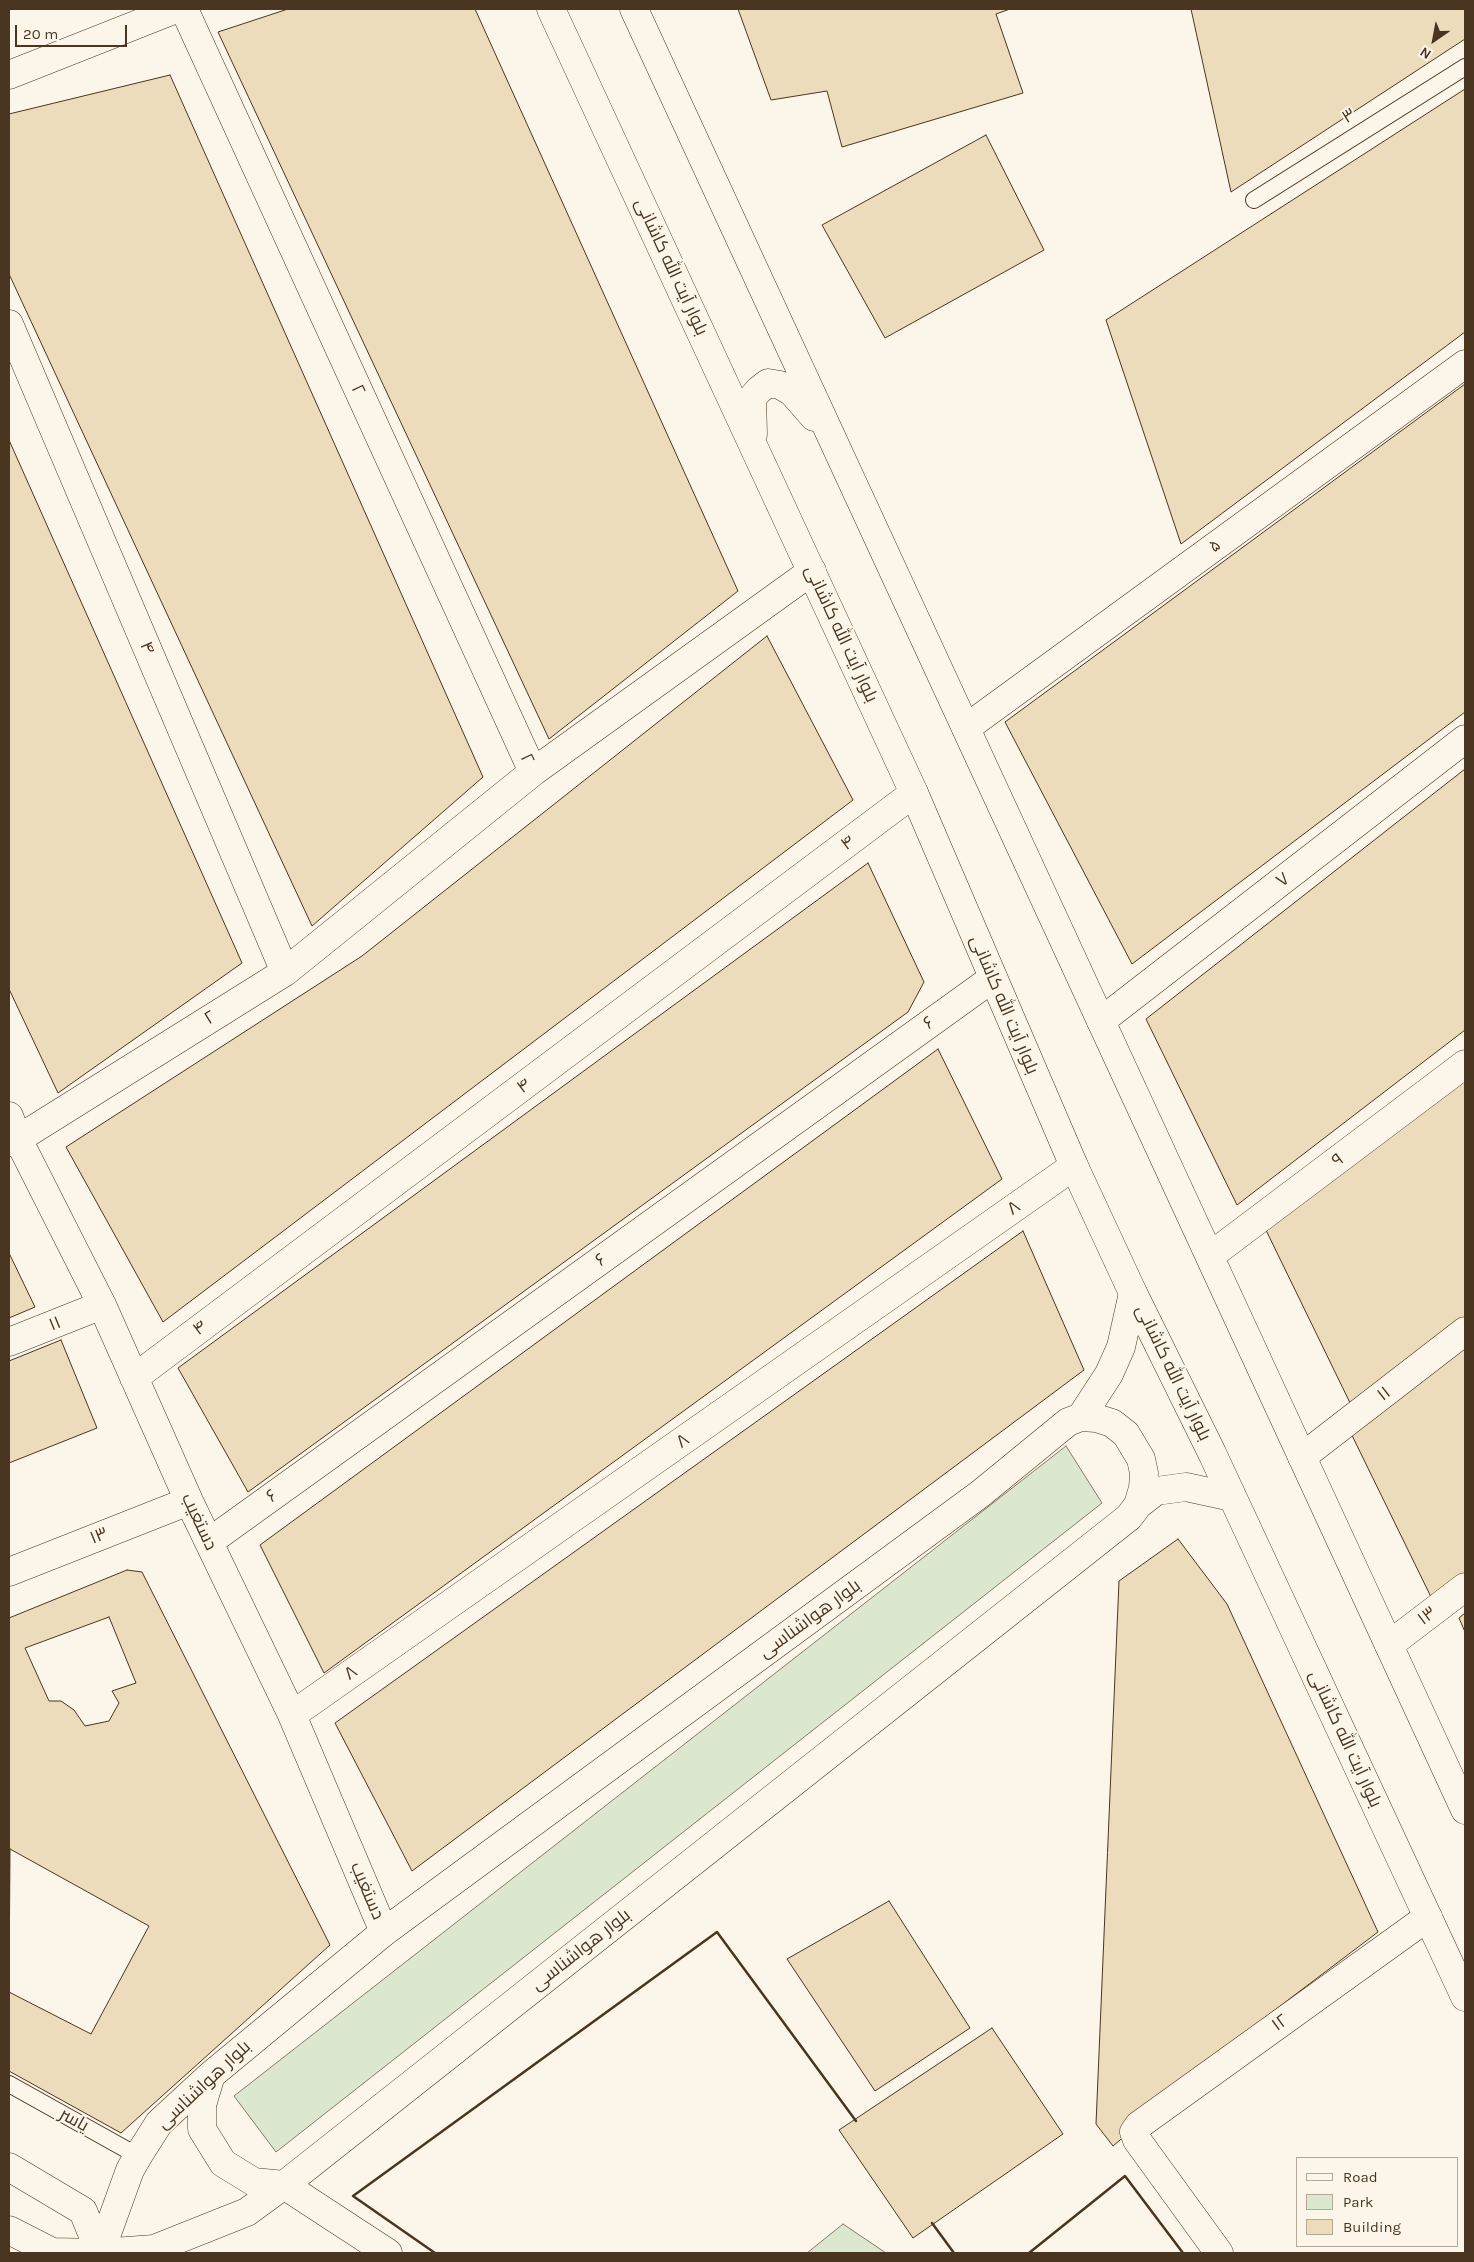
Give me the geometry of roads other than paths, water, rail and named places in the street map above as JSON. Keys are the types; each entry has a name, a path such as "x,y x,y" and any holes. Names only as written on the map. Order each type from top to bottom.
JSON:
{"street":[{"path":"9,75 176,9"},
{"name":"۲","path":"184,9 533,772"},
{"path":"634,9 1465,1810"},
{"name":"بلوار آیت الله کاشانی","path":"551,13 914,794 1074,1166 1232,1497 1465,1997"},
{"name":"۴","path":"9,324 284,972"},
{"name":"۵","path":"966,728 1465,364"},
{"path":"752,442 754,420 752,398 768,384 780,385 792,392 834,442"},
{"name":"۲","path":"12,1132 284,972 533,772 812,571"},
{"name":"۷","path":"1101,1021 1465,739"},
{"name":"۴","path":"134,1378 914,794"},
{"name":"۶","path":"209,1542 993,978"},
{"name":"۹","path":"1210,1256 1465,1064"},
{"name":"دستغیب","path":"12,1132 102,1305 189,1500 292,1715 384,1932"},
{"name":"۸","path":"292,1715 1074,1166"},
{"path":"1133,1293 1121,1348 1109,1374 1081,1417 1096,1418 1112,1423 1126,1434 1134,1446 1141,1459 1144,1474 1143,1488 1138,1505"},
{"name":"۱۱","path":"9,1342 102,1305"},
{"name":"۱۱","path":"1302,1457 1465,1331"},
{"name":"بلوار هواشناسی","path":"1081,1417 1068,1422 980,1494 384,1932 211,2075 159,2123 138,2156 130,2170 101,2253 154,2249 247,2212 284,2185 1129,1517 1138,1505 1156,1491 1186,1487 1232,1497"},
{"name":"۱۳","path":"9,1572 189,1500"},
{"name":"۱۳","path":"1389,1645 1465,1587"},
{"name":"۱۲","path":"1220,2253 1137,2140 1134,2132 1139,2125 1428,1917"},
{"path":"211,2075 202,2105 202,2129 223,2163 254,2182 284,2185 388,2253"},
{"path":"9,2167 83,2211 101,2253 52,2252 9,2230"}],"lane":[{"name":"۳","path":"1254,200 1465,67"},
{"name":"یاسر","path":"9,2084 138,2156"}]}
